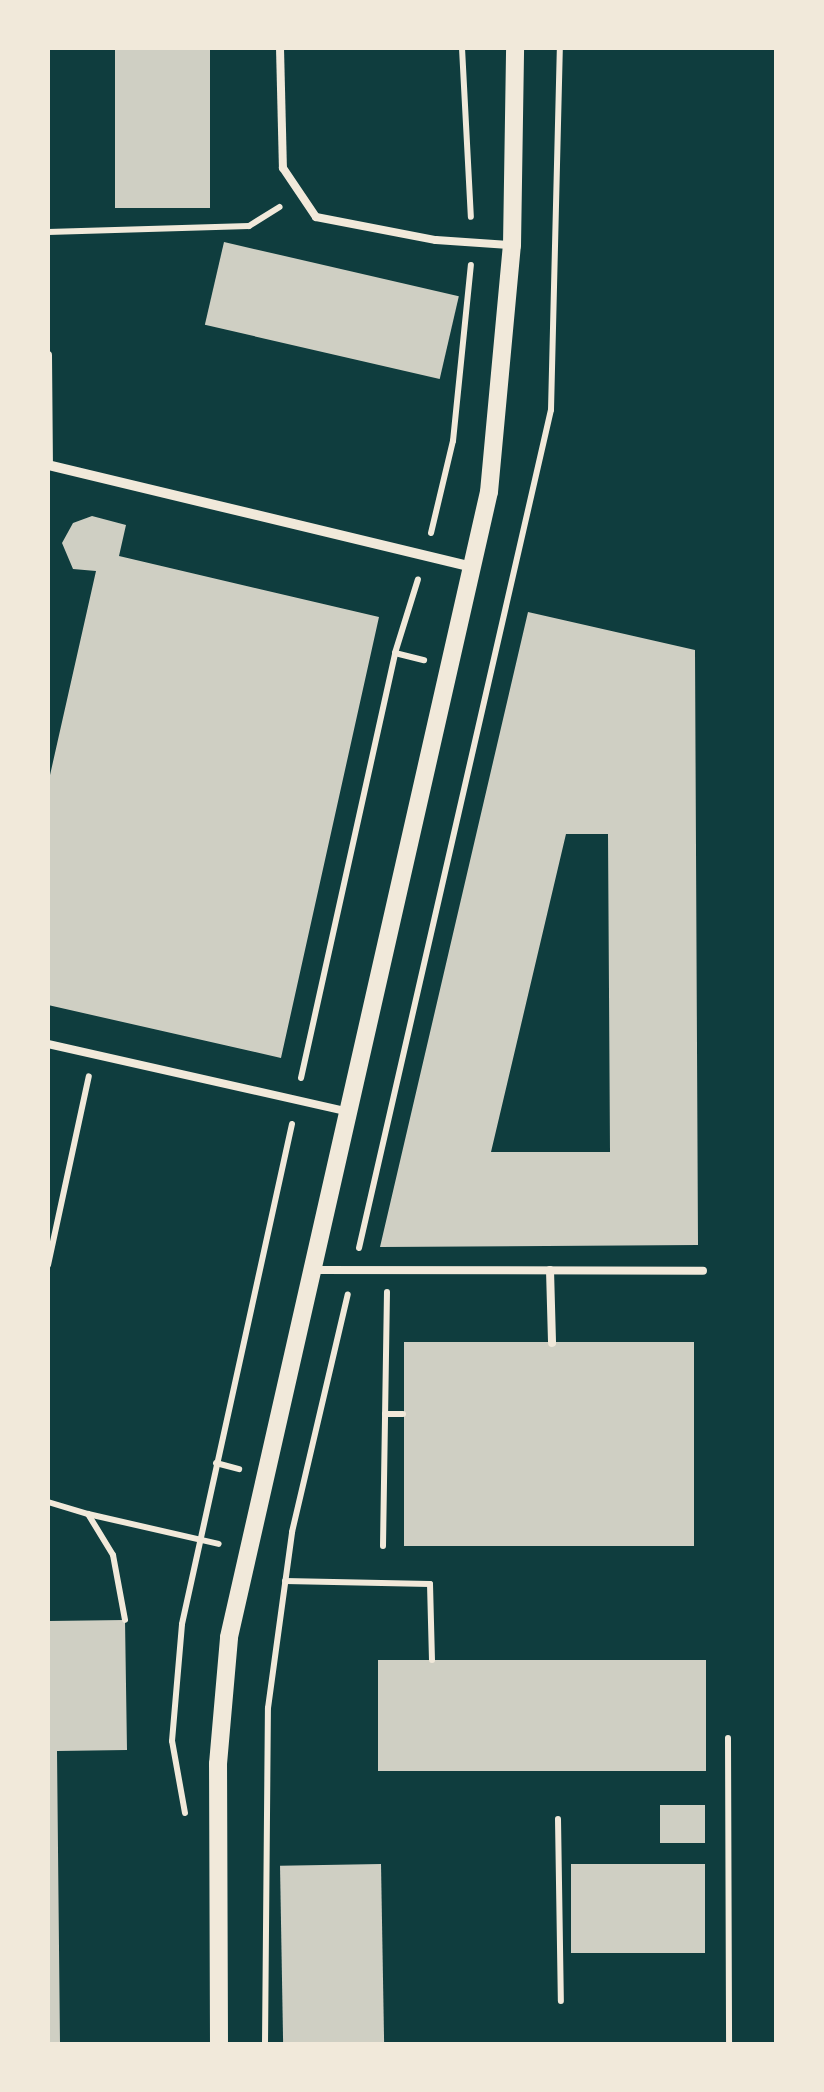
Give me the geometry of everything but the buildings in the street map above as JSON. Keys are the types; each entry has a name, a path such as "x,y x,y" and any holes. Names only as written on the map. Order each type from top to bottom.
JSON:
{"street":[{"path":"219,2044 218,1764 229,1636 345,1111 473,567 496,447 512,245 515,48"},
{"path":"48,465 473,567"}],"lane":[{"path":"280,48 283,168 297,196 316,217 512,245"},
{"path":"48,354 48,465"},
{"path":"48,1044 345,1111"},
{"path":"309,1270 702,1271"},
{"path":"550,1270 552,1343"}],"path":[{"path":"186,1823 172,1741 182,1624 382,710 453,441 471,242 462,48"},
{"path":"524,479 538,480 556,337 560,48"},
{"path":"48,232 249,226 297,196"},
{"path":"48,1266 51,1235 94,1054"},
{"path":"384,1546 387,1270"},
{"path":"385,1414 404,1414"},
{"path":"48,1502 246,1550"},
{"path":"88,1514 113,1556 126,1620"},
{"path":"285,1581 430,1584 432,1660"},
{"path":"728,1738 729,2044"},
{"path":"558,1819 561,2000"}]}
